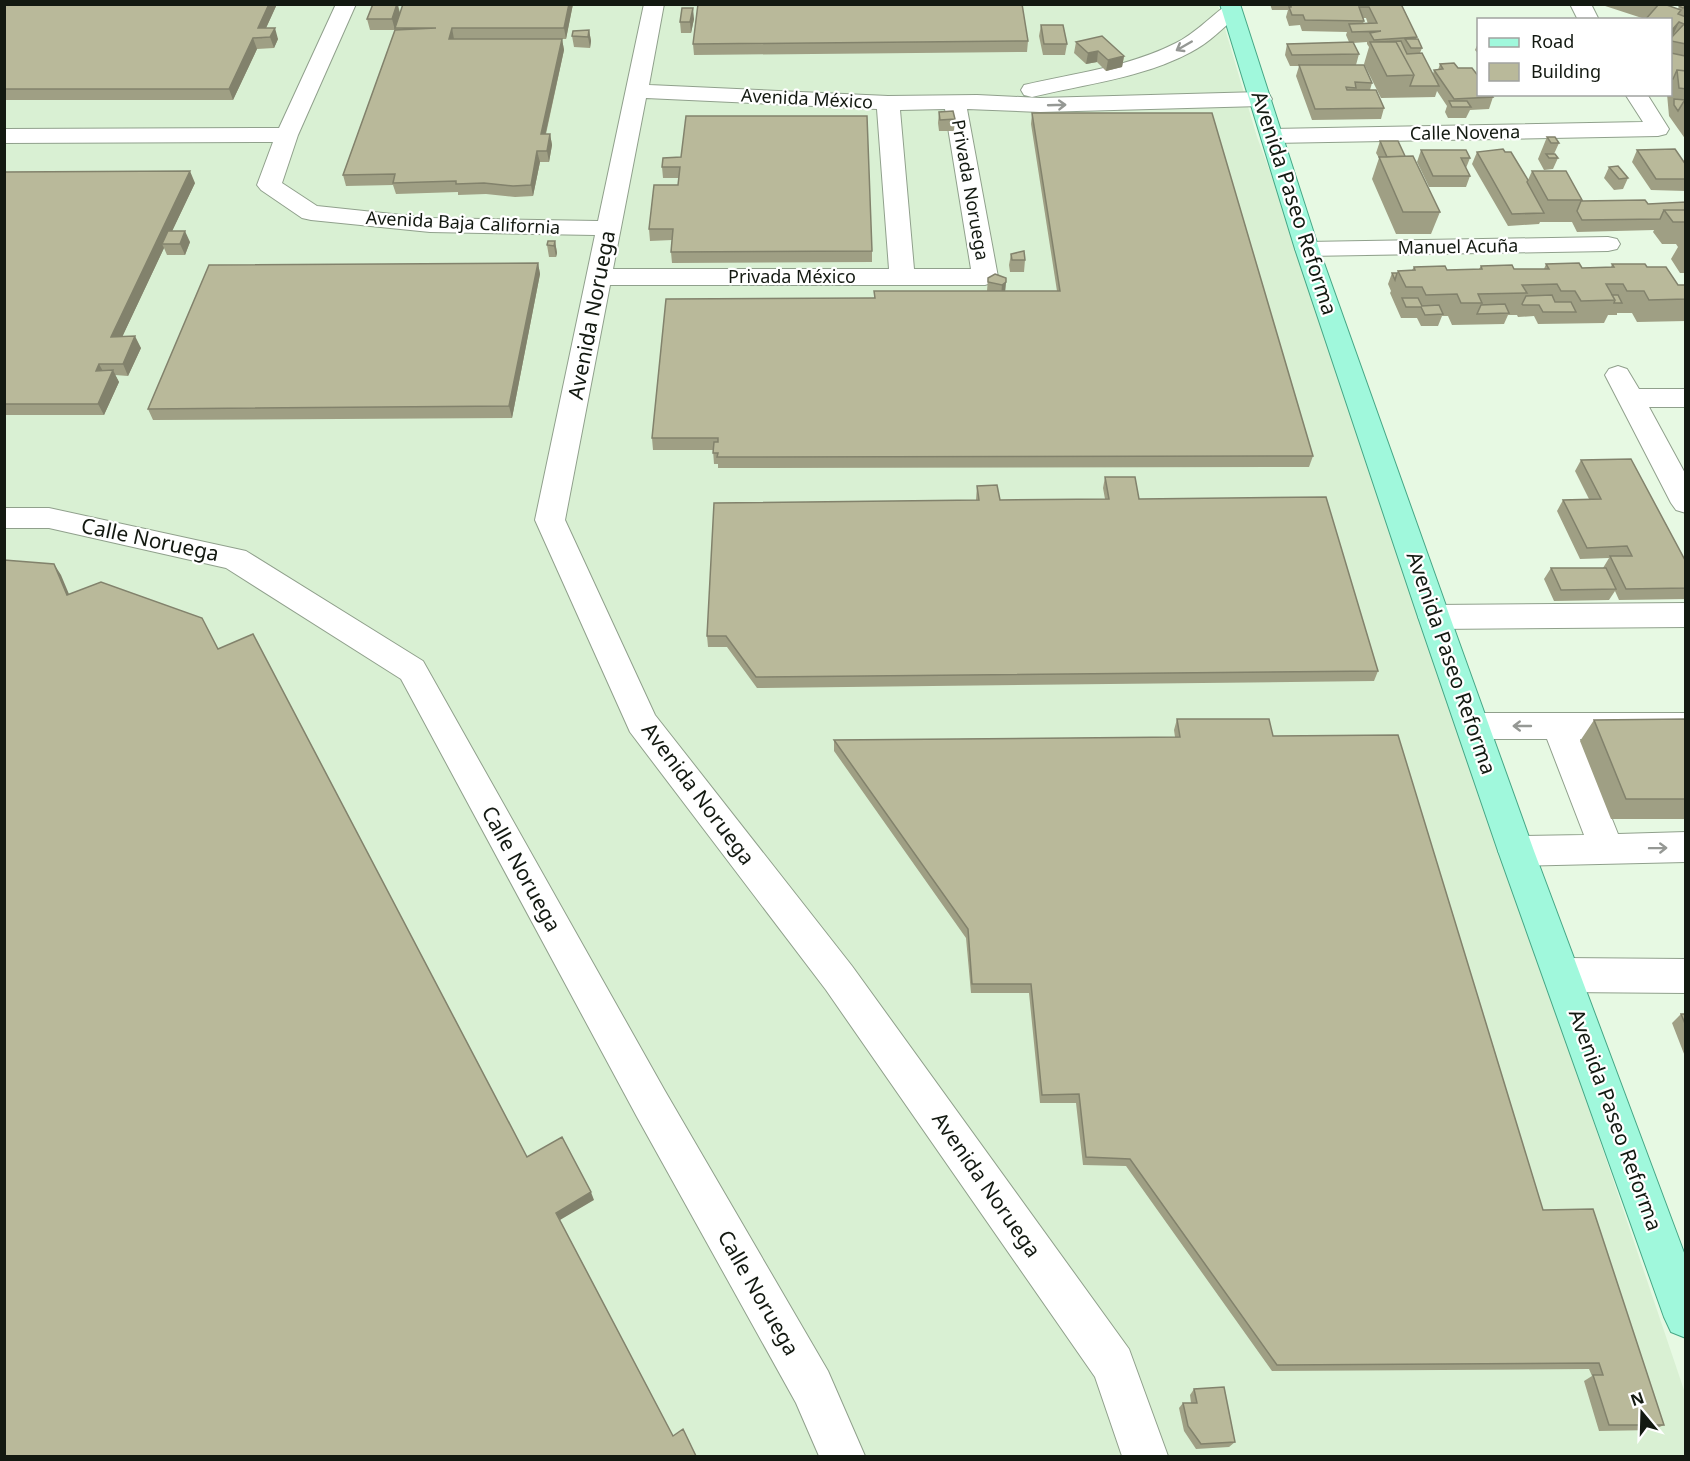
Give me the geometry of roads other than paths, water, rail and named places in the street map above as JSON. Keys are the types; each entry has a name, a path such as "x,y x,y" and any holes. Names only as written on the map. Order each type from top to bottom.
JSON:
{"main road":[{"name":"Avenida Paseo Reforma","path":"1231,8 1307,249 1434,616 1516,851 1686,1317"}],"street":[{"name":"Avenida Baja California","path":"346,4 287,135 269,185 312,213 430,225 609,228"},
{"name":"Avenida Noruega","path":"654,4 550,520 642,723 839,978 1113,1365 1145,1456"},
{"path":"1580,4 1589,18"},
{"name":"Avenida México","path":"966,102 1105,76 1140,65 1186,47 1231,8"},
{"name":"Avenida México","path":"637,91 888,103 966,102 1041,105 1261,99"},
{"name":"Calle Novena","path":"1272,136 1658,129 1637,96"},
{"name":"Privada Noruega","path":"966,102 985,277"},
{"path":"888,103 902,277"},
{"path":"4,136 287,135"},
{"name":"Manuel Acuña","path":"1307,249 1608,244"},
{"name":"Privada México","path":"599,277 985,277"},
{"path":"1686,398 1624,387 1686,503"},
{"path":"1657,446 1686,446"},
{"name":"Calle Noruega","path":"4,518 49,518 235,559 412,670 645,1093 812,1388 842,1456"},
{"path":"1434,616 1686,615"},
{"path":"1473,726 1686,726"},
{"path":"1558,726 1607,849"},
{"path":"1516,851 1686,847"},
{"path":"1563,975 1686,976"}]}
